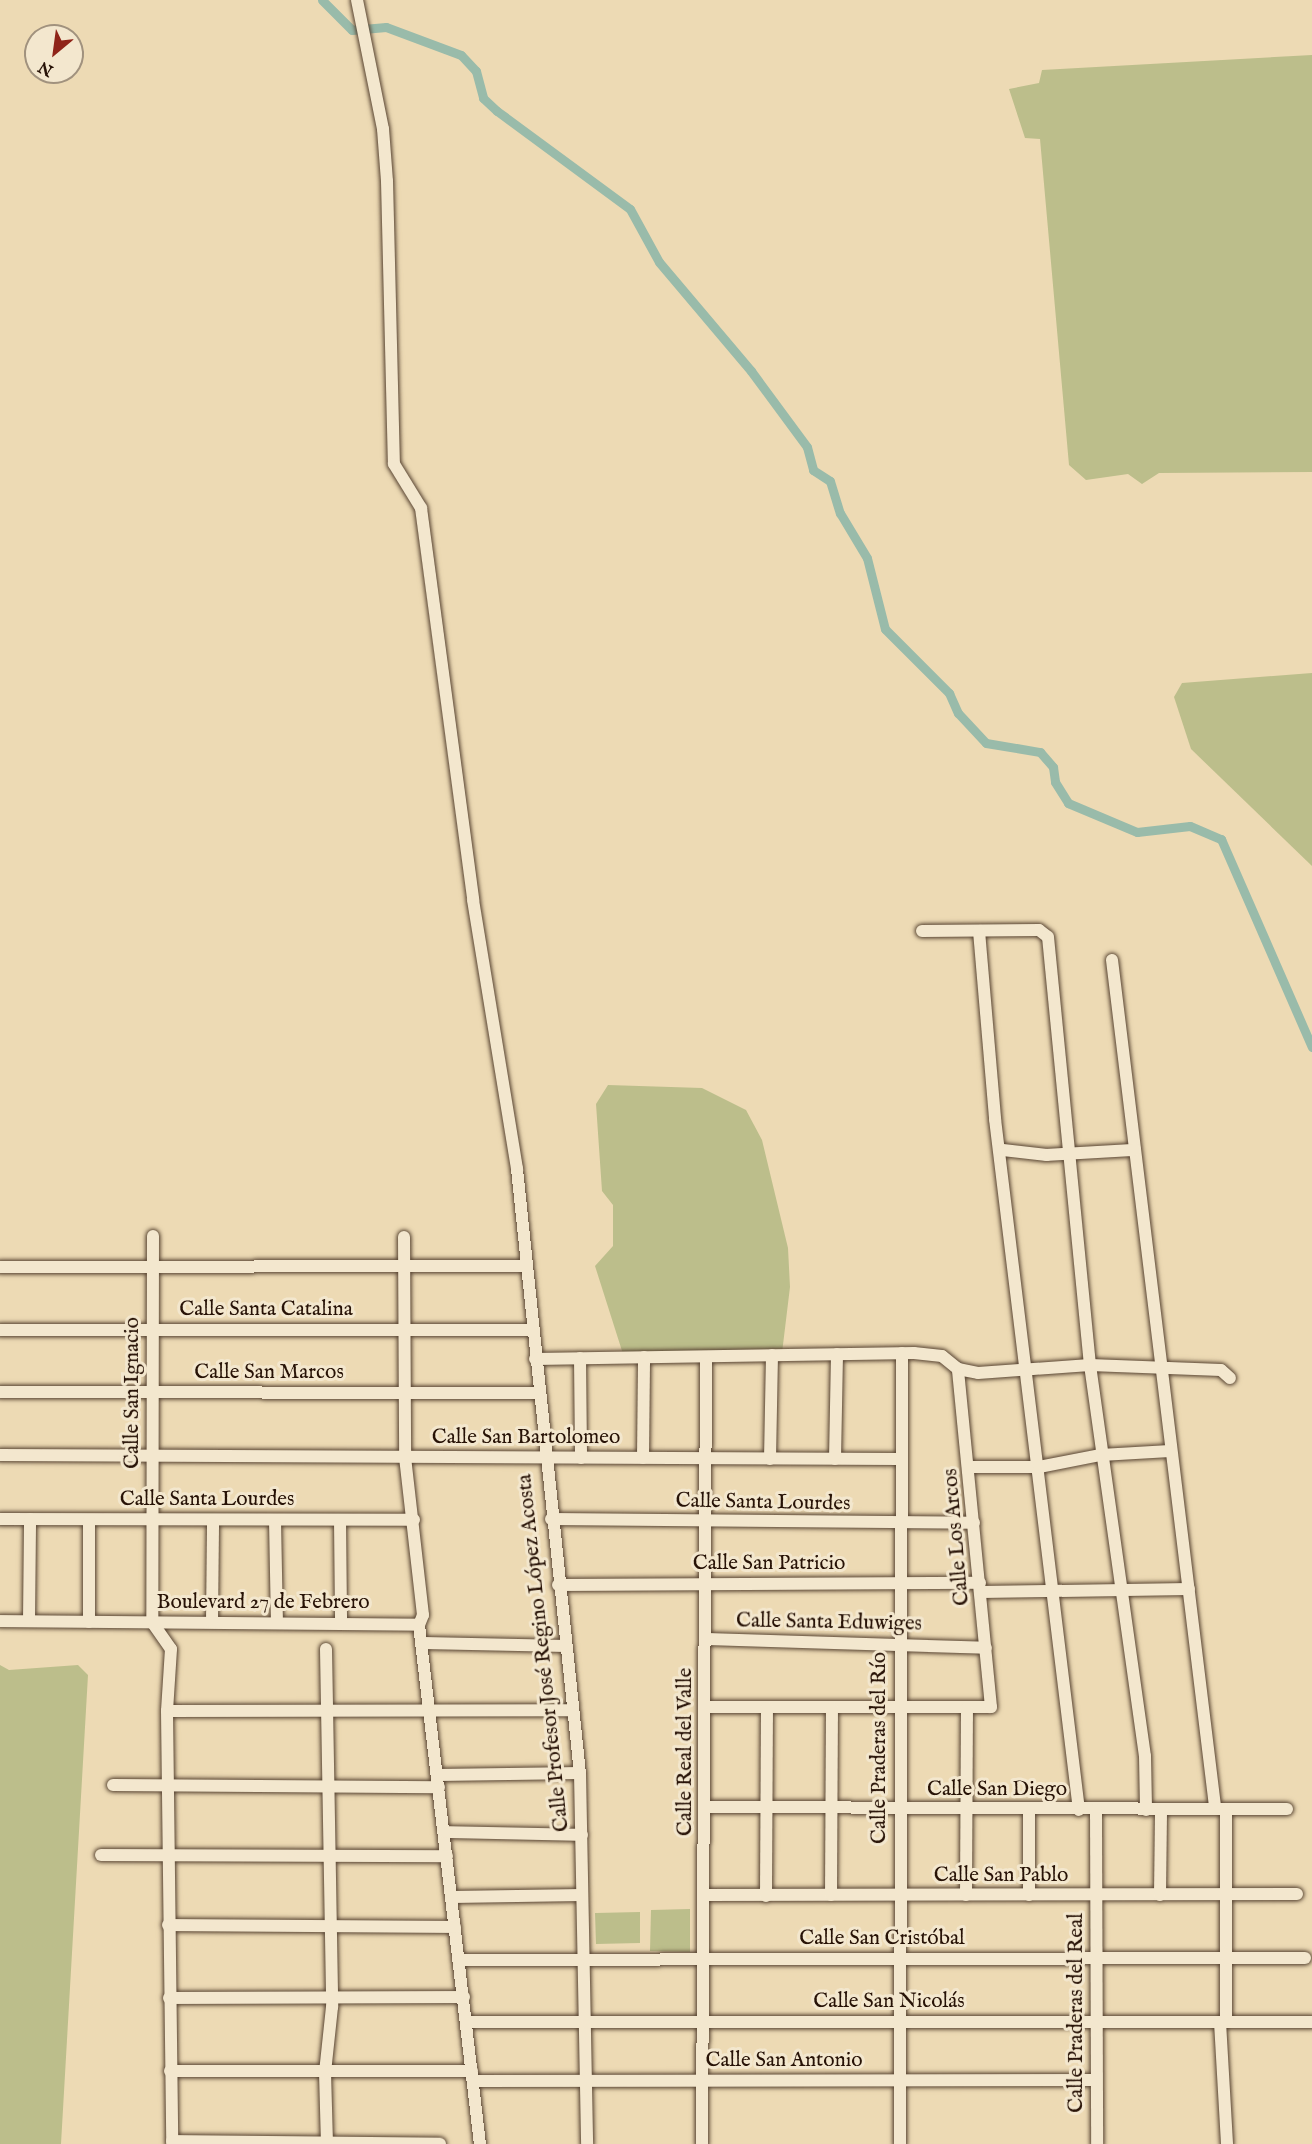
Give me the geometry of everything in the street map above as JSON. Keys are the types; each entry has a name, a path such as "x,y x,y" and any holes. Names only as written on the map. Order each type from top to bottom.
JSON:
{"street":[{"name":"Calle Profesor José Regino López Acosta","path":"357,0 386,171 394,464 421,508 526,1266 558,1585 580,1773 587,2144"},
{"path":"922,931 1039,930 1048,937 1090,1365 1119,1592 1145,1756 1146,1810"},
{"path":"979,931 1025,1374 1039,1467 1079,1810"},
{"path":"1112,960 1163,1368 1170,1451 1221,1809 1226,1894 1223,2022 1227,2144"},
{"path":"1002,1150 1068,1153 1135,1150"},
{"name":"Calle San Ignacio","path":"152,1622 153,1236"},
{"path":"404,1237 405,1458 414,1520 423,1615 418,1625 424,1643 480,2144"},
{"path":"0,1267 526,1266"},
{"name":"Calle Santa Catalina","path":"0,1330 532,1330"},
{"path":"535,1359 644,1357 706,1360 772,1355 902,1353 942,1356 958,1369 1025,1374 1090,1365 1221,1370 1230,1378"},
{"name":"Calle Praderas del Río","path":"900,2144 902,1353"},
{"path":"836,1459 837,1354"},
{"path":"770,1459 772,1355"},
{"path":"643,1458 644,1357"},
{"path":"580,1358 581,1458"},
{"name":"Calle Real del Valle","path":"702,2144 702,1959 707,1707 706,1360"},
{"name":"Calle Los Arcos","path":"958,1369 971,1467 974,1523 992,1705 967,1709"},
{"name":"Calle San Marcos","path":"0,1392 538,1393"},
{"path":"971,1467 1039,1467 1101,1455 1170,1451"},
{"name":"Calle San Bartolomeo","path":"0,1455 900,1459"},
{"name":"Calle Santa Lourdes","path":"551,1519 974,1523"},
{"name":"Calle Santa Lourdes","path":"0,1520 414,1520"},
{"path":"29,1621 30,1520"},
{"path":"89,1520 89,1622"},
{"path":"212,1622 213,1520"},
{"path":"275,1520 278,1623"},
{"path":"340,1520 341,1623"},
{"name":"Calle San Patricio","path":"558,1585 900,1584 1054,1593 1189,1589"},
{"name":"Boulevard 27 de Febrero","path":"0,1621 418,1625"},
{"path":"152,1622 171,1649 167,1711 167,1785 172,2143 440,2144"},
{"name":"Calle Santa Eduwiges","path":"706,1640 900,1643 986,1648"},
{"path":"424,1643 566,1646"},
{"path":"326,1649 332,1927 325,2072 327,2142"},
{"path":"707,1707 967,1709 966,1896"},
{"path":"766,1896 767,1707"},
{"path":"831,1895 832,1708"},
{"path":"167,1711 573,1710"},
{"path":"113,1785 329,1786 580,1773"},
{"name":"Calle San Diego","path":"705,1807 1287,1809"},
{"path":"1029,1809 1029,1895"},
{"name":"Calle Praderas del Real","path":"1096,1810 1097,2144"},
{"path":"1160,1895 1161,1810"},
{"path":"444,1832 582,1835"},
{"path":"101,1855 447,1856"},
{"name":"Calle San Pablo","path":"705,1895 1298,1894"},
{"path":"452,1897 582,1895"},
{"path":"168,1925 455,1927"},
{"name":"Calle San Cristóbal","path":"459,1960 1305,1958"},
{"path":"169,1998 464,1997"},
{"name":"Calle San Nicolás","path":"466,2022 1312,2022"},
{"name":"Calle San Antonio","path":"170,2071 325,2072 586,2080 1096,2080"}],"green space":[{"path":"1312,55 1312,472 1159,473 1142,484 1128,474 1086,480 1069,465 1040,139 1025,138 1009,89 1039,83 1042,70"},
{"path":"1312,673 1312,866 1191,749 1174,697 1182,683"},
{"path":"608,1085 702,1088 746,1110 762,1140 788,1248 790,1287 782,1353 623,1354 595,1266 613,1246 613,1205 602,1191 596,1104"},
{"path":"0,1665 9,1670 78,1665 88,1675 61,2144 0,2144"},
{"path":"690,1909 690,1952 650,1951 651,1910"},
{"path":"640,1912 640,1943 596,1944 595,1913"}],"waterway":[{"path":"322,0 352,30 386,27 461,55 476,71 483,98 497,111 630,209 659,262 751,371 807,447 813,470 830,481 840,513 867,558 885,629 949,693 958,713 986,743 1040,752 1053,767 1055,782 1068,803 1137,832 1190,826 1221,839 1312,1047"}]}
